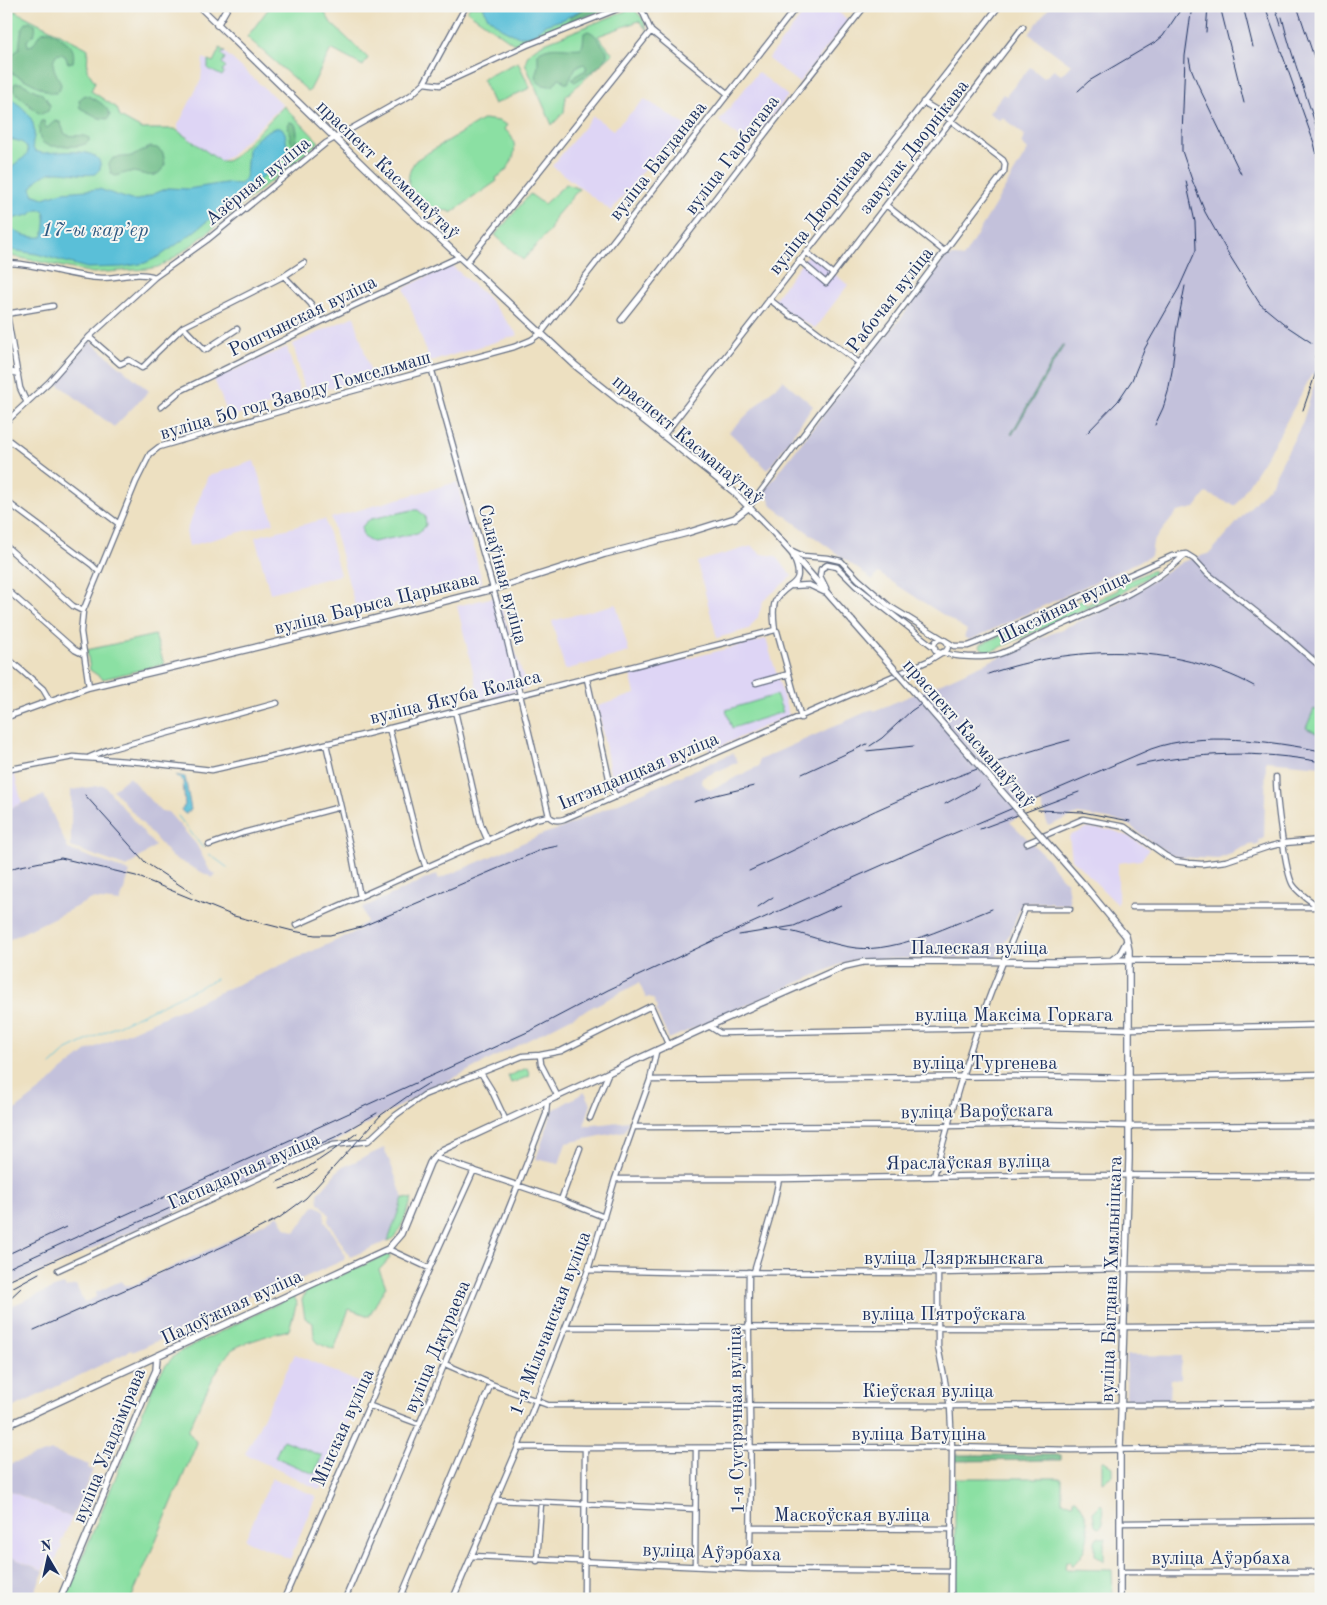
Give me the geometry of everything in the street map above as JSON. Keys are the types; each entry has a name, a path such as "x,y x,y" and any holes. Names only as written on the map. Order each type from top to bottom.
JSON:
{"main road":[{"name":"праспект Касманаўтаў","path":"199,6 334,138 576,366 730,488 749,507 790,550 1084,885 1126,936 1128,941"},
{"path":"217,25 228,6"},
{"name":"вуліца Барыса Царыкава","path":"6,717 89,687 494,589 605,554 687,533 734,518 749,507"},
{"path":"1128,941 1129,960"},
{"path":"1108,961 1120,954 1128,941"},
{"name":"вуліца Багдана Хмяльніцкага","path":"1120,1599 1120,1449 1129,1126 1129,960"},
{"name":"Палеская вуліца","path":"434,1156 442,1150 709,1026 852,964 890,962 1321,960"},
{"name":"Падоўжная вуліца","path":"6,1426 388,1249 401,1234 426,1171 434,1156"},
{"name":"вуліца Уладзімірава","path":"60,1599 156,1370 157,1357"}],"street":[{"path":"466,6 424,83 440,85 527,45 625,6"},
{"path":"640,6 651,30 728,94"},
{"name":"вуліца Багданава","path":"541,333 797,6"},
{"name":"вуліца Гарбатава","path":"620,320 865,6"},
{"name":"вуліца Дворнікава","path":"663,436 999,6"},
{"name":"завулак Дворнікава","path":"799,260 826,283 1023,27"},
{"path":"466,263 651,30"},
{"name":"Азёрная вуліца","path":"6,422 49,382 89,337 155,278 207,240 326,143 411,95 424,83"},
{"path":"924,102 951,121"},
{"name":"Рабочая вуліца","path":"749,507 945,252 1006,168 1003,160 951,121"},
{"path":"886,205 945,252"},
{"path":"806,252 833,274"},
{"name":"Рошчынская вуліца","path":"161,407 180,391 320,322 459,257"},
{"path":"6,263 20,263 87,277 104,278 147,275 155,278"},
{"path":"89,337 120,364 129,360 142,368 182,327 284,276 304,263"},
{"path":"284,276 311,304 320,322"},
{"path":"769,299 791,316 799,318 859,363"},
{"path":"27,403 20,388 6,314 53,306"},
{"path":"182,327 205,350 237,329"},
{"name":"вуліца 50 год Заводу Гомсельмаш","path":"89,687 80,627 83,611 118,524 150,454 159,447 313,402 514,347 531,340 541,333"},
{"path":"6,370 18,374"},
{"name":"Салаўіная вуліца","path":"432,370 494,589 521,694 549,816"},
{"path":"6,438 118,524"},
{"path":"6,501 99,572"},
{"path":"6,546 73,606 83,611"},
{"path":"790,550 797,566 797,580 774,604 775,630 777,631 801,718"},
{"name":"Шасэйная вуліца","path":"790,550 803,556 841,561 864,585 890,606 954,646 968,646 1166,559 1186,554"},
{"path":"1186,554 1321,667"},
{"name":"Шасэйная вуліца","path":"830,596 823,584 820,572 823,567 833,565 856,586 939,651 948,655 961,656 996,655 1110,603 1169,570 1186,554"},
{"path":"792,586 809,585 818,588 830,596"},
{"path":"6,589 75,650 83,654"},
{"name":"вуліца Якуба Коласа","path":"88,758 212,770 326,744 775,630"},
{"path":"939,639 944,640 947,647 939,651 935,642 939,639"},
{"name":"Інтэнданцкая вуліца","path":"296,926 535,818 549,816 557,821 564,819 801,718 928,661 939,651"},
{"path":"6,657 42,689 50,701"},
{"path":"756,683 789,674"},
{"path":"587,679 611,787 616,797"},
{"path":"6,770 74,757 88,758 107,750 277,703"},
{"path":"455,711 481,825 488,840"},
{"path":"389,728 426,868"},
{"path":"326,744 360,897"},
{"path":"1276,777 1276,790 1292,884 1320,908"},
{"path":"209,845 243,833 340,807"},
{"path":"1027,843 1083,819 1125,827 1174,861 1189,863 1202,864 1226,861 1284,843 1321,840"},
{"path":"1132,908 1320,908"},
{"path":"934,1176 978,1028 1025,909 1070,909"},
{"name":"Гаспадарчая вуліца","path":"58,1270 322,1149 333,1145 368,1141 396,1115 424,1095 523,1056 561,1051 651,1006 669,1046"},
{"name":"вуліца Максіма Горкага","path":"709,1026 720,1034 978,1028 1321,1025"},
{"name":"1-я Мільчанская вуліца","path":"453,1599 518,1447 588,1270 615,1179 650,1080 656,1052"},
{"path":"540,1055 541,1064 558,1097"},
{"path":"481,1073 506,1121"},
{"path":"590,1118 608,1074"},
{"name":"вуліца Тургенева","path":"650,1080 962,1077 1129,1078 1321,1074"},
{"name":"вуліца Джураева","path":"345,1599 518,1186 546,1114 547,1102"},
{"name":"вуліца Вароўскага","path":"633,1127 1037,1124 1129,1126 1321,1125"},
{"path":"561,1200 580,1148"},
{"path":"434,1156 604,1217"},
{"name":"Мінская вуліца","path":"284,1599 474,1170"},
{"name":"Яраслаўская вуліца","path":"615,1179 779,1179 934,1176 1321,1176"},
{"name":"1-я Сустрэчная вуліца","path":"749,1569 751,1528 749,1328 752,1272 774,1204 779,1179"},
{"path":"388,1249 429,1268"},
{"name":"вуліца Дзяржынскага","path":"588,1270 938,1273 1125,1269 1321,1269"},
{"path":"938,1273 938,1347 950,1406 952,1448 951,1599"},
{"name":"вуліца Пятроўскага","path":"566,1327 1123,1328 1321,1325"},
{"name":"Кіеўская вуліца","path":"445,1364 491,1384 548,1404 950,1406 1321,1404"},
{"path":"400,1599 491,1384"},
{"path":"368,1406 419,1424"},
{"name":"вуліца Ватуціна","path":"518,1447 1071,1450 1321,1448"},
{"path":"584,1599 585,1448"},
{"path":"695,1565 696,1448"},
{"path":"496,1500 695,1509"},
{"path":"537,1560 541,1503"},
{"path":"1120,1523 1321,1521"},
{"name":"Маскоўская вуліца","path":"751,1528 952,1529"},
{"name":"вуліца Аўэрбаха","path":"472,1556 749,1569 951,1571"},
{"name":"вуліца Аўэрбаха","path":"1120,1572 1321,1572"}],"shaded area":[{"path":"809,6 831,6 848,20 799,83 768,59"},
{"path":"1050,6 1321,6 1321,766 1266,761 1264,839 1259,840 1260,844 1254,846 1253,844 1218,859 1179,857 1172,855 1153,843 1125,822 1078,814 1048,826 1041,802 1010,822 1047,858 1067,883 1070,904 1051,904 1051,902 1022,903 1015,924 996,958 862,959 848,961 669,1039 656,1011 654,1000 650,997 646,998 639,983 409,1101 334,1142 6,1287 6,1117 87,1051 360,930 359,926 367,922 362,908 437,874 439,879 733,753 738,762 702,778 701,783 710,790 759,766 759,760 873,709 874,711 939,684 1111,607 1182,562 1210,553 1270,485 1302,424 1317,375 1312,374 1277,439 1235,506 1206,493 1195,508 1177,512 1153,542 1151,556 970,640 964,637 967,630 878,573 873,580 772,506 765,490 861,366 902,317 946,257 955,256 963,258 1028,150 1021,143 1025,136 1002,117 999,120 989,113 1003,94 1006,96 1030,67 1044,78 1054,70 1061,75 1071,65 1029,34"},
{"path":"220,48 283,105 240,145 231,156 220,161 179,131 178,125 201,80 203,58 213,62"},
{"path":"758,72 788,96 749,145 719,121"},
{"path":"645,99 688,127 661,166 652,160 611,211 552,166 593,116 613,130"},
{"path":"809,253 848,285 815,328 791,315 773,301"},
{"path":"451,265 486,296 518,335 430,362 404,288"},
{"path":"354,316 372,377 306,394 293,344"},
{"path":"90,341 149,391 114,427 55,382"},
{"path":"287,347 301,396 229,417 214,379"},
{"path":"783,380 813,406 768,470 729,432"},
{"path":"254,461 274,523 189,546 186,532 208,476"},
{"path":"457,482 481,583 357,613 331,518"},
{"path":"325,519 340,575 270,593 255,537"},
{"path":"752,546 761,554 776,556 792,576 763,601 758,617 749,629 717,638 697,562"},
{"path":"498,596 527,689 480,700 457,606"},
{"path":"616,604 629,652 565,670 552,621"},
{"path":"766,639 789,715 710,751 704,739 685,748 680,753 680,760 618,791 614,786 610,773 598,706 635,694 630,673"},
{"path":"14,772 22,803 6,810 6,773"},
{"path":"129,777 160,811 168,812 196,844 209,869 216,875 213,878 172,857 113,790"},
{"path":"104,785 155,846 127,867 71,847 71,790"},
{"path":"44,795 68,849 130,872 120,902 92,899 6,941 6,810"},
{"path":"1087,828 1112,830 1128,836 1149,849 1141,860 1118,863 1118,905 1072,859 1069,836"},
{"path":"585,1092 591,1104 584,1126 629,1121 625,1131 566,1143 559,1164 536,1159 553,1110"},
{"path":"384,1148 403,1198 388,1241 350,1257 328,1221 329,1215 319,1203 318,1194 339,1169"},
{"path":"315,1205 324,1210 325,1221 345,1255 344,1260 278,1289 276,1283 217,1309 218,1313 133,1352 132,1350 6,1411 6,1308 64,1284 66,1288 76,1285 84,1303 96,1297 95,1293 114,1284 121,1281 124,1285 133,1285 253,1229 278,1215 286,1228 295,1232"},
{"path":"295,1354 364,1385 320,1490 245,1454"},
{"path":"1127,1355 1181,1356 1181,1379 1171,1379 1170,1400 1126,1400"},
{"path":"52,1451 89,1465 88,1468 93,1470 72,1518 6,1489 6,1465"},
{"path":"272,1478 316,1496 290,1559 245,1540"},
{"path":"10,1491 72,1518 52,1568 45,1565 43,1570 6,1555 6,1500"},
{"path":"6,1555 44,1571 33,1596 39,1599 6,1599"}],"green space":[{"path":"321,6 331,23 368,58 363,66 331,49 309,92 247,37 269,8"},
{"path":"470,6 615,6 514,44 467,11"},
{"path":"591,6 599,6 600,9 568,21 571,16"},
{"path":"634,9 643,19 647,30 639,21 598,36 613,54 566,96 564,112 552,125 526,66 526,59 532,50 542,44"},
{"path":"13,10 88,49 87,70 95,82 91,91 117,108 120,117 142,129 175,129 220,161 227,161 234,157 284,106 319,142 196,242 158,267 93,273 6,255 6,24"},
{"path":"29,21 35,24 35,32 27,40 28,46 33,45 41,33 49,31 65,41 72,49 73,62 68,63 65,56 61,54 56,55 54,59 54,67 61,85 56,93 51,93 10,72 6,68 8,59 19,49 23,27"},
{"path":"588,31 607,50 606,59 603,63 575,82 572,80 575,76 586,70 584,64 576,67 568,83 564,83 559,78 553,86 545,85 536,80 538,53 548,48 581,48 584,33"},
{"path":"220,48 225,52 221,54 225,58 222,63 226,67 222,70 224,73 222,76 208,69 208,60 213,62"},
{"path":"518,62 530,88 494,104 482,79"},
{"path":"21,83 42,94 50,105 48,111 41,114 37,112 14,91 13,85"},
{"path":"85,95 96,100 106,108 110,115 108,119 99,118 80,108 79,100"},
{"path":"484,119 499,121 507,125 504,129 510,134 515,148 508,168 496,178 497,181 451,213 450,211 430,207 421,202 410,188 409,180 410,170 416,160"},
{"path":"41,121 44,121 47,128 55,121 60,122 65,134 86,137 89,138 89,141 76,146 49,146 42,142 40,138 39,127"},
{"path":"289,122 294,123 297,131 294,145 291,142"},
{"path":"150,147 157,148 163,153 165,164 158,173 150,176 130,172 115,176 111,173 109,164 113,158 133,156"},
{"path":"566,184 579,189 556,216 550,230 523,260 495,235 530,194 544,204"},
{"path":"1062,345 1064,345 1012,435 1011,434"},
{"path":"418,510 425,516 426,525 417,533 373,542 363,535 362,527 371,519"},
{"path":"1153,570 1154,573 1120,594 994,650 986,652 980,647 981,644 1082,600 1086,605 1118,590 1117,586"},
{"path":"155,635 164,664 103,679 90,670 87,650"},
{"path":"776,695 783,712 732,728 726,710"},
{"path":"1314,709 1321,712 1321,735 1306,728"},
{"path":"527,1068 530,1076 511,1083 508,1076"},
{"path":"403,1198 412,1199 400,1229 388,1241"},
{"path":"388,1254 390,1258 379,1270 386,1286 369,1316 349,1309 334,1350 319,1343 315,1339 313,1323 305,1318 302,1300 306,1291"},
{"path":"293,1296 297,1302 289,1330 260,1338 233,1349 221,1363 188,1431 197,1443 131,1599 65,1599 156,1380 171,1359 183,1350"},
{"path":"283,1440 322,1456 314,1474 275,1457"},
{"path":"954,1455 1061,1455 1061,1460 954,1461"},
{"path":"1102,1461 1112,1466 1112,1476 1102,1482"},
{"path":"955,1478 1062,1478 1062,1502 1073,1503 1073,1499 1076,1499 1082,1507 1088,1524 1087,1541 1084,1550 1073,1565 1071,1565 1071,1562 1066,1561 1065,1569 1112,1570 1113,1599 955,1599"},
{"path":"1101,1504 1104,1512 1102,1526 1098,1528 1095,1526 1093,1512"},
{"path":"1097,1537 1106,1538 1104,1562 1095,1555 1095,1541"}],"water":[{"path":"483,6 589,6 564,19 545,25 533,35 517,36 501,28 487,16"},
{"name":"17-ы кар’ер","path":"6,96 27,112 30,117 34,129 33,146 35,151 42,153 88,153 100,161 100,169 95,174 53,172 38,180 31,188 34,195 44,198 62,192 99,189 131,200 139,200 168,188 188,189 225,183 241,184 246,177 248,149 263,134 278,128 282,128 285,133 288,152 261,178 186,238 160,256 145,263 122,267 87,268 37,254 6,249 6,186 12,168 28,152 26,145 23,143 6,139","holes":["37,210 43,210 45,224 42,237 24,235 9,225 11,219 29,215"]},
{"path":"175,775 185,777 191,810 185,814 181,810 185,805 183,781"}],"waterway":[{"path":"178,816 203,848"},
{"path":"209,854 228,868"},
{"path":"51,1065 67,1050 216,979"}],"railway":[{"path":"1078,91 1089,81 1157,41 1163,36 1183,6"},
{"path":"1192,6 1185,56 1182,136 1182,151 1192,180 1205,212 1260,304 1288,327 1312,343"},
{"path":"1206,32 1208,6"},
{"path":"1220,6 1244,103"},
{"path":"1243,6 1253,47"},
{"path":"1265,6 1314,143 1321,172"},
{"path":"1275,6 1281,25"},
{"path":"1297,6 1321,78"},
{"path":"1282,17 1321,143"},
{"path":"1189,58 1198,85 1241,174"},
{"path":"1087,433 1118,401 1132,380 1145,348 1179,288 1196,250 1195,222 1186,181"},
{"path":"1320,259 1321,242"},
{"path":"1155,425 1168,392 1176,332 1185,286"},
{"path":"1315,357 1321,337"},
{"path":"1303,410 1321,358"},
{"path":"1317,418 1321,389"},
{"path":"988,674 1054,657 1088,653 1122,653 1157,655 1190,661 1223,672 1254,686"},
{"path":"870,746 882,738 911,711 933,696"},
{"path":"6,1269 532,1030 608,990 734,931 950,835 1151,749 1191,740 1213,739 1258,741 1321,751"},
{"path":"749,871 876,810 930,787 985,766 1070,740"},
{"path":"802,774 867,744"},
{"path":"866,751 914,746"},
{"path":"1135,766 1158,761 1228,754 1298,758 1321,762"},
{"path":"945,804 979,785"},
{"path":"694,802 754,786"},
{"path":"980,829 1079,792"},
{"path":"85,795 146,863 192,893"},
{"path":"1038,810 1082,812 1130,821"},
{"path":"6,872 16,867 61,858 136,876 234,916 293,931 315,935 330,935 361,927 543,849 558,846"},
{"path":"758,907 773,897"},
{"path":"739,935 794,926 841,905"},
{"path":"777,929 846,946 872,948 907,942 992,909"},
{"path":"34,1330 224,1246 279,1218 306,1198 381,1115 429,1083"},
{"path":"6,1282 281,1158 335,1137 377,1113"},
{"path":"277,1182 309,1167 357,1133"},
{"path":"280,1189 295,1184 317,1170"},
{"path":"6,1255 66,1227"},
{"path":"6,1291 39,1273"},
{"path":"6,1302 21,1288"}]}
